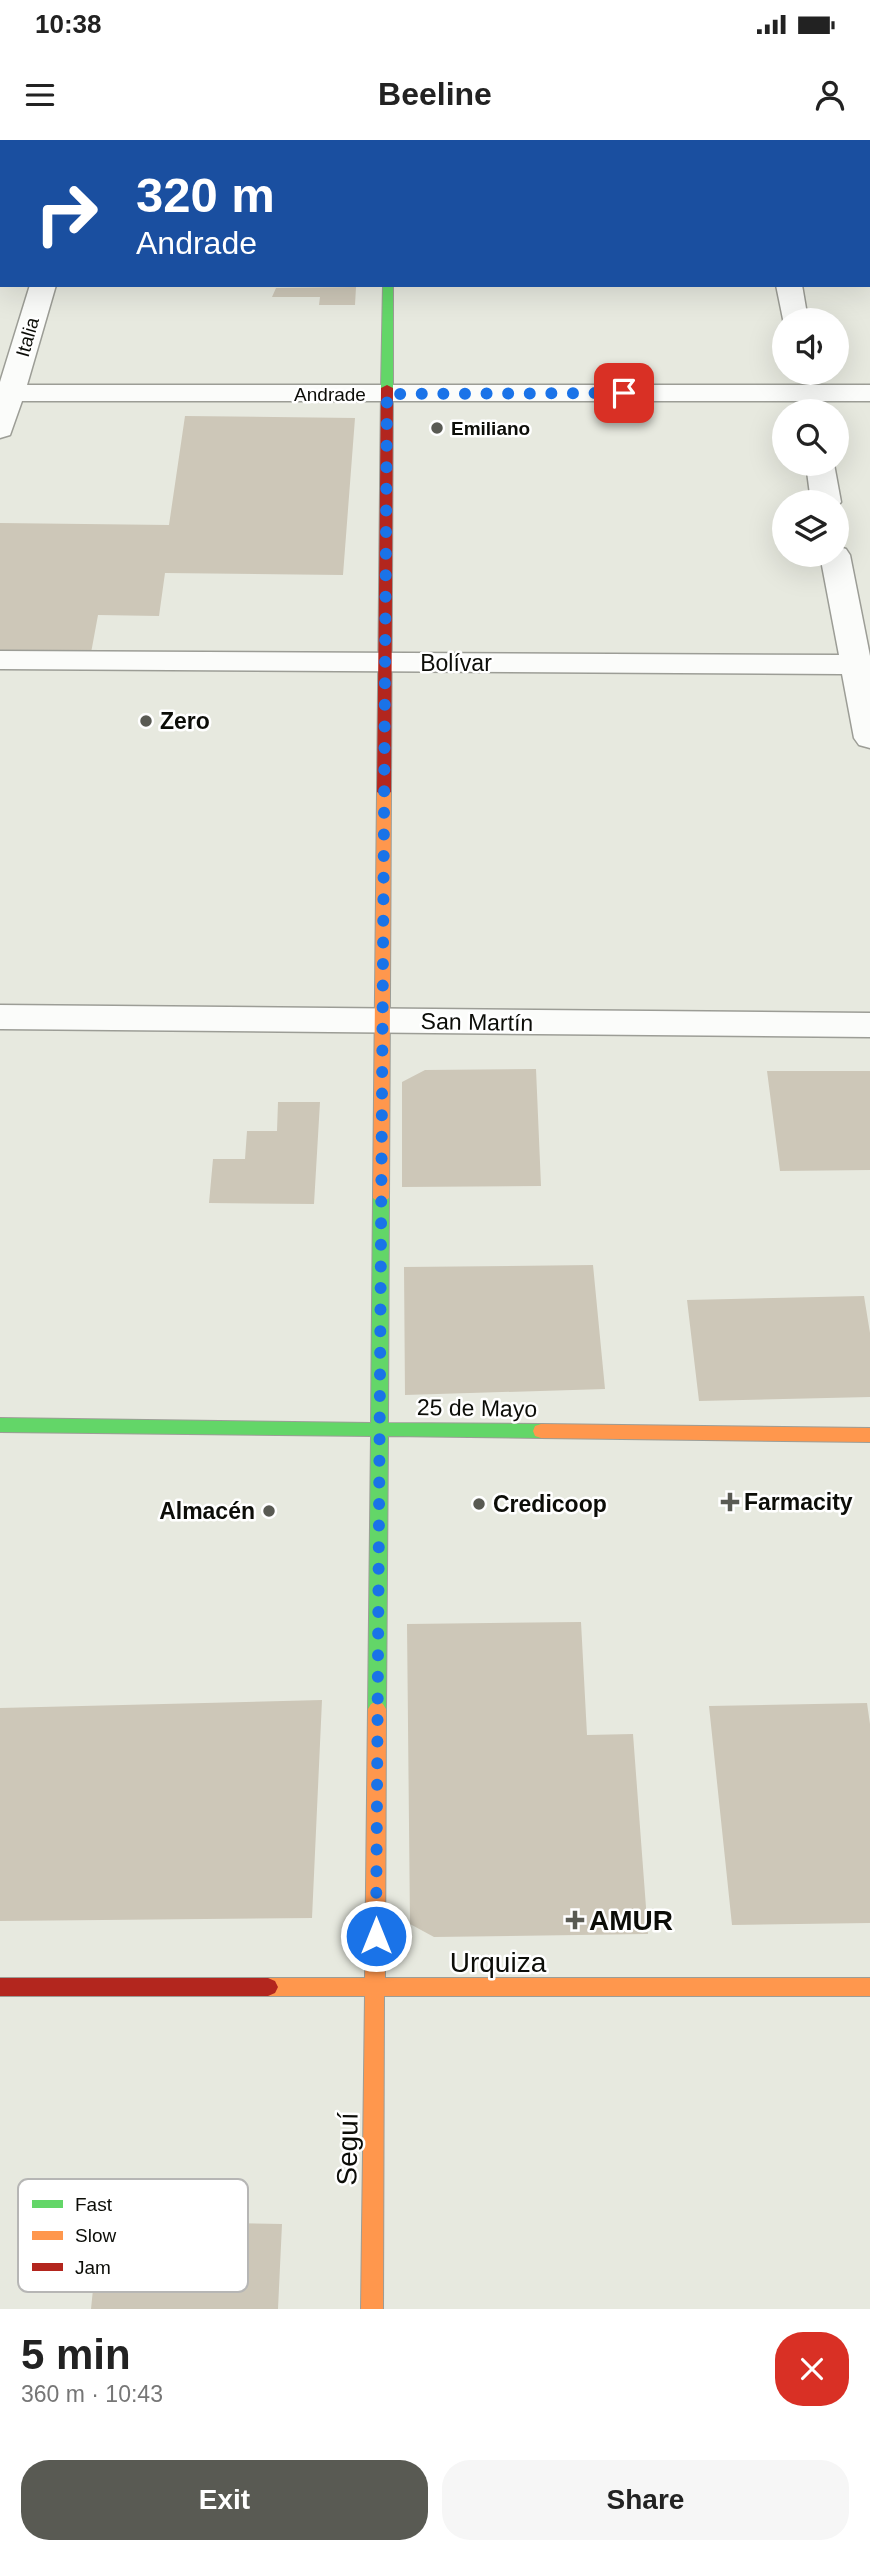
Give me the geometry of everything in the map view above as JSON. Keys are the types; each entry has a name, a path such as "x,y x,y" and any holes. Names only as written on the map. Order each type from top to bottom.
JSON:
{"street":[{"name":"Italia","path":"0,429 5,393 42,287"},
{"name":"Seguí","path":"372,2309 388,287"},
{"path":"789,287 793,308"},
{"name":"Andrade","path":"5,393 870,393"},
{"path":"838,567 862,665 870,738"},
{"name":"Bolívar","path":"0,660 862,665"},
{"name":"San Martín","path":"0,1017 870,1026"},
{"name":"25 de Mayo","path":"0,1425 870,1436"},
{"name":"Urquiza","path":"0,1987 870,1987"}],"building":[{"path":"356,287 355,305 319,305 320,297 272,297 276,288"},
{"path":"185,416 355,418 343,575 165,573 159,616 98,615 91,653 0,652 0,523 169,525"},
{"path":"536,1069 541,1186 402,1187 402,1082 425,1070"},
{"path":"767,1071 870,1071 870,1170 780,1171"},
{"path":"278,1102 320,1102 314,1204 209,1203 213,1159 245,1159 247,1131 277,1131"},
{"path":"593,1265 605,1389 405,1395 404,1267"},
{"path":"864,1296 870,1333 870,1397 699,1401 687,1300"},
{"path":"581,1622 587,1735 633,1734 648,1934 434,1937 410,1924 407,1624"},
{"path":"322,1700 312,1918 0,1921 0,1708"},
{"path":"867,1703 870,1724 870,1923 732,1925 709,1706"},
{"path":"248,2223 282,2224 278,2309 91,2309 93,2292 248,2292"}],"traffic: fast":[{"path":"387,388 388,287"},
{"path":"377,1709 381,1198"},
{"path":"0,1425 541,1431"}],"traffic: slow":[{"path":"381,1198 384,792"},
{"path":"541,1431 870,1435"},
{"path":"372,2309 377,1709"},
{"path":"268,1987 870,1987"}],"traffic: jam":[{"path":"384,792 387,388"},
{"path":"0,1987 268,1987"}],"place":[{"name":"Emiliano","path":"437,428"},
{"name":"Zero","path":"146,721"},
{"name":"Farmacity","path":"730,1502"},
{"name":"Credicoop","path":"479,1504"},
{"name":"Almacén","path":"269,1511"},
{"name":"AMUR","path":"575,1920"}],"route":[{"path":"376,1936 387,394 624,393"}]}
